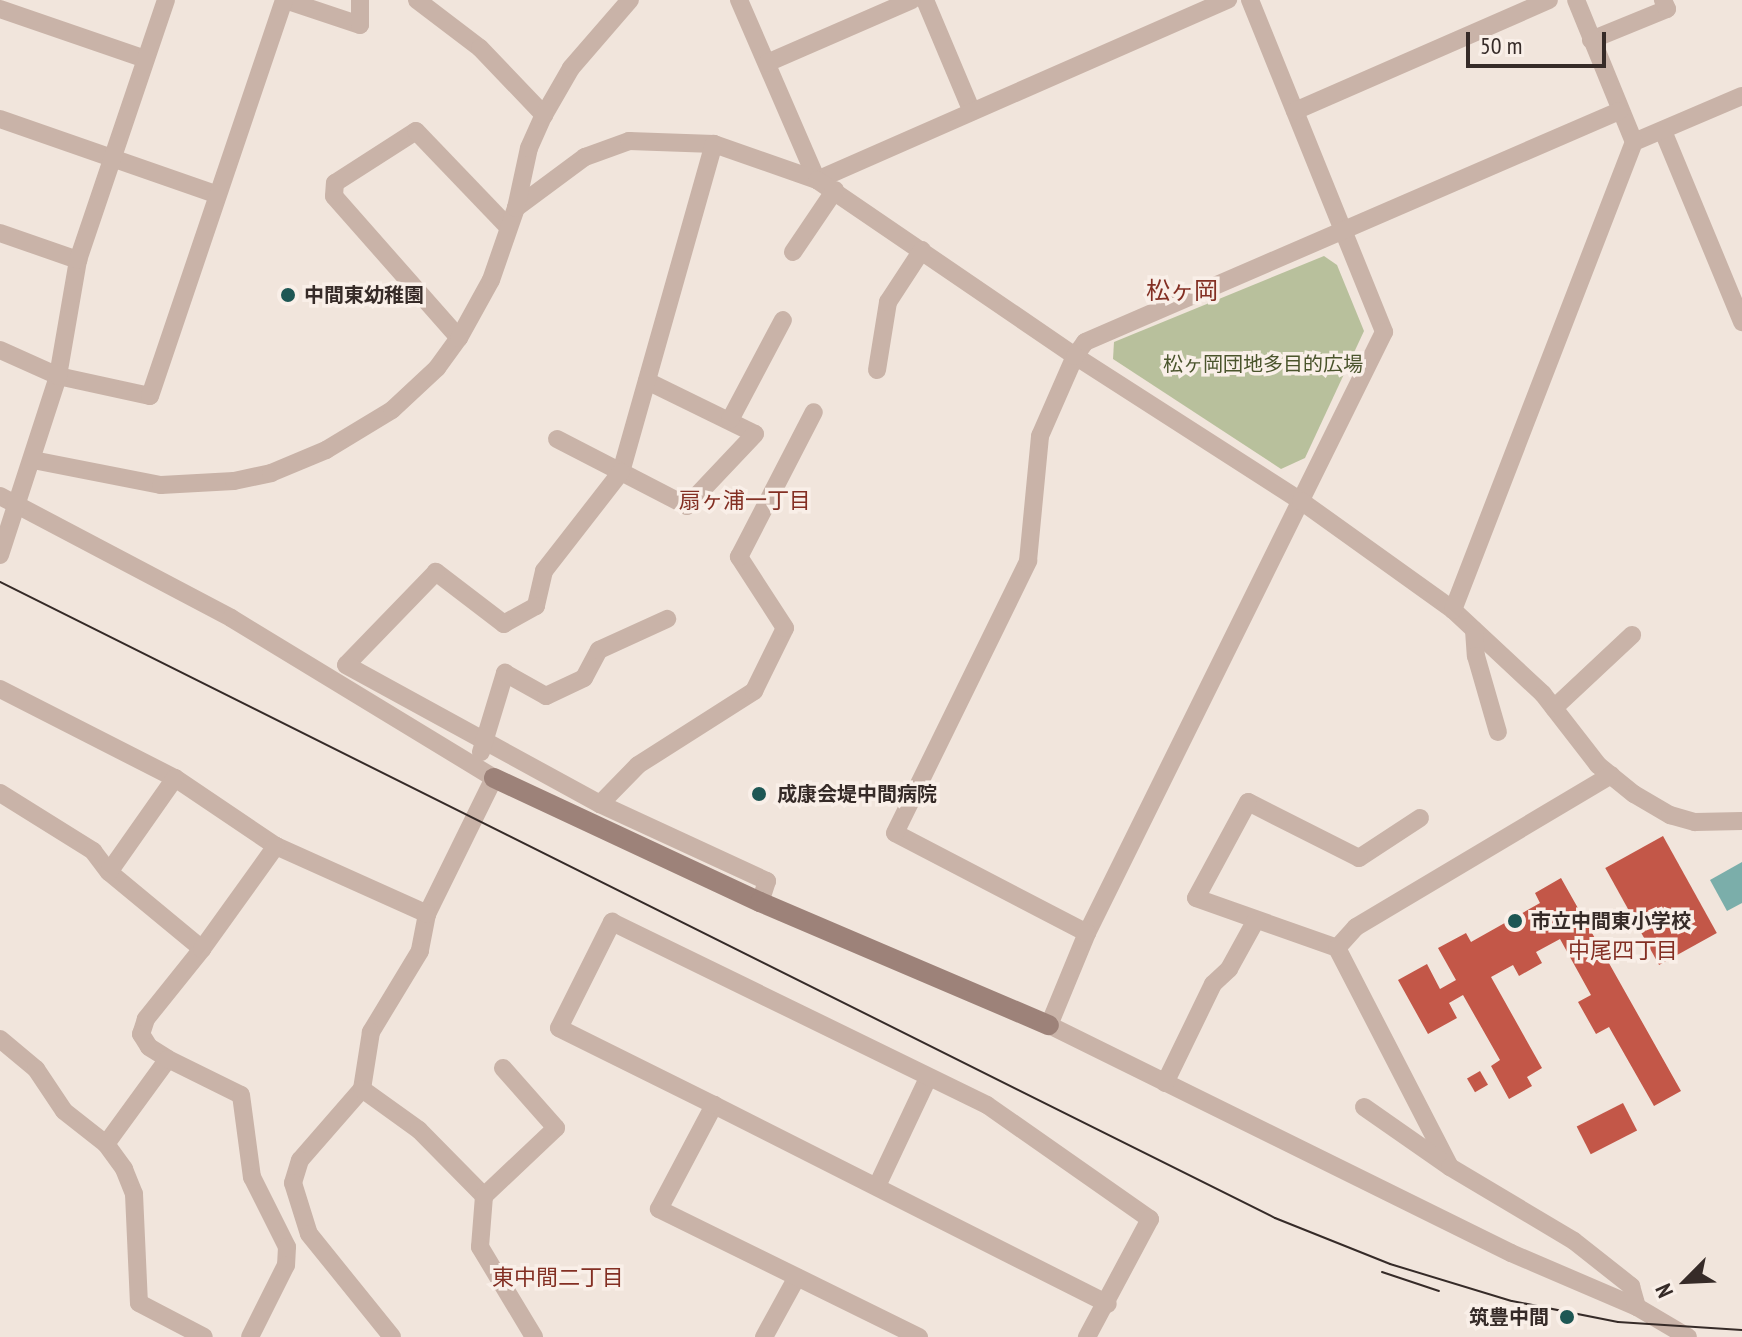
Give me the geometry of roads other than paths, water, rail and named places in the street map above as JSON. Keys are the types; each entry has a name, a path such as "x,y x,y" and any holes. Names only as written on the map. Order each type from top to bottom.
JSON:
{"street":[{"path":"0,555 8,500 33,460 58,376 78,260 166,0"},
{"path":"0,350 58,376 150,396 215,194 285,0 360,25 360,0"},
{"path":"417,0 480,48 544,115"},
{"path":"33,460 161,485 234,481 271,473 326,450 392,410 437,368 459,338 491,280 516,208 529,148 544,115 571,68 630,0"},
{"path":"739,0 817,180"},
{"path":"767,63 912,0"},
{"path":"925,0 972,112"},
{"path":"817,180 1228,0"},
{"path":"1049,1025 1087,933 1384,332 1341,232 1250,0"},
{"path":"1295,111 1549,0"},
{"path":"1453,610 1634,142 1576,0"},
{"path":"1591,40 1667,9 1663,0"},
{"path":"0,9 145,59"},
{"path":"1634,142 1742,96"},
{"path":"1087,933 895,833 1028,561 1040,436 1075,356 1085,342 1619,111"},
{"path":"0,119 114,156 215,194"},
{"path":"459,338 334,196 335,183 416,131 508,227"},
{"path":"1663,131 1742,322"},
{"path":"516,208 585,157 629,141 714,144 817,180 1075,356 1301,501 1453,610 1554,708 1611,775 1670,815 1695,822 1742,821"},
{"path":"714,144 621,472 544,571 536,606 504,624 436,572 346,665 487,745 600,804 767,881 760,902"},
{"path":"793,252 835,190"},
{"path":"0,233 78,260"},
{"path":"877,370 888,302 922,250"},
{"path":"730,420 783,320"},
{"path":"557,439 687,506 755,434 647,381"},
{"path":"600,804 638,765 754,691 785,628 739,557 814,412"},
{"path":"8,500 231,618 471,768 760,902 1049,1025 1511,1253 1637,1307 1688,1337"},
{"path":"471,768 487,745 505,673 546,696 584,678 599,650 667,619"},
{"path":"1474,630 1476,656 1498,732"},
{"path":"1554,708 1632,635"},
{"path":"0,689 175,778 276,846 427,914"},
{"path":"1337,948 1356,927 1611,775"},
{"path":"109,872 175,778"},
{"path":"392,1337 309,1234 293,1183 300,1160 362,1089 371,1032 420,951 427,914 494,778"},
{"path":"0,793 93,851 109,872 202,949"},
{"path":"1420,818 1359,858 1248,802 1196,898 1256,920 1326,940 1337,948 1450,1167"},
{"path":"250,1337 286,1265 287,1247 252,1177 241,1095 168,1059 149,1047 141,1034 146,1019 202,949 276,846"},
{"path":"1165,1083 1213,984 1229,969 1256,920"},
{"path":"1087,1337 1108,1304 1150,1219 987,1105 612,922 559,1028 1108,1304"},
{"path":"0,1039 36,1069 64,1111 106,1144 134,1194 139,1303 204,1337"},
{"path":"106,1144 168,1059"},
{"path":"503,1068 556,1128 484,1196 480,1247 534,1337"},
{"path":"877,1186 928,1078"},
{"path":"362,1089 419,1130 484,1196"},
{"path":"714,1105 659,1209 797,1277 895,1332 919,1337"},
{"path":"1364,1107 1450,1167 1574,1241 1631,1286 1637,1307"},
{"path":"287,1247 309,1234"},
{"path":"764,1337 797,1277"}],"water":[{"path":"1742,862 1742,903 1727,911 1710,880"}],"tram line":[{"path":"0,582 1275,1218 1390,1264 1512,1301 1618,1322 1742,1330"},
{"path":"1382,1272 1439,1291"}],"place":[{"name":"中間東幼稚園","path":"288,295"},
{"name":"成康会堤中間病院","path":"759,794"},
{"name":"市立中間東小学校","path":"1515,921"},
{"name":"筑豊中間","path":"1567,1317"}],"district":[{"name":"松ヶ岡","path":"1182,291"},
{"name":"扇ヶ浦一丁目","path":"745,501"},
{"name":"中尾四丁目","path":"1623,951"},
{"name":"東中間二丁目","path":"558,1278"}],"park label":[{"name":"松ヶ岡団地多目的広場","path":"1263,364"}]}
